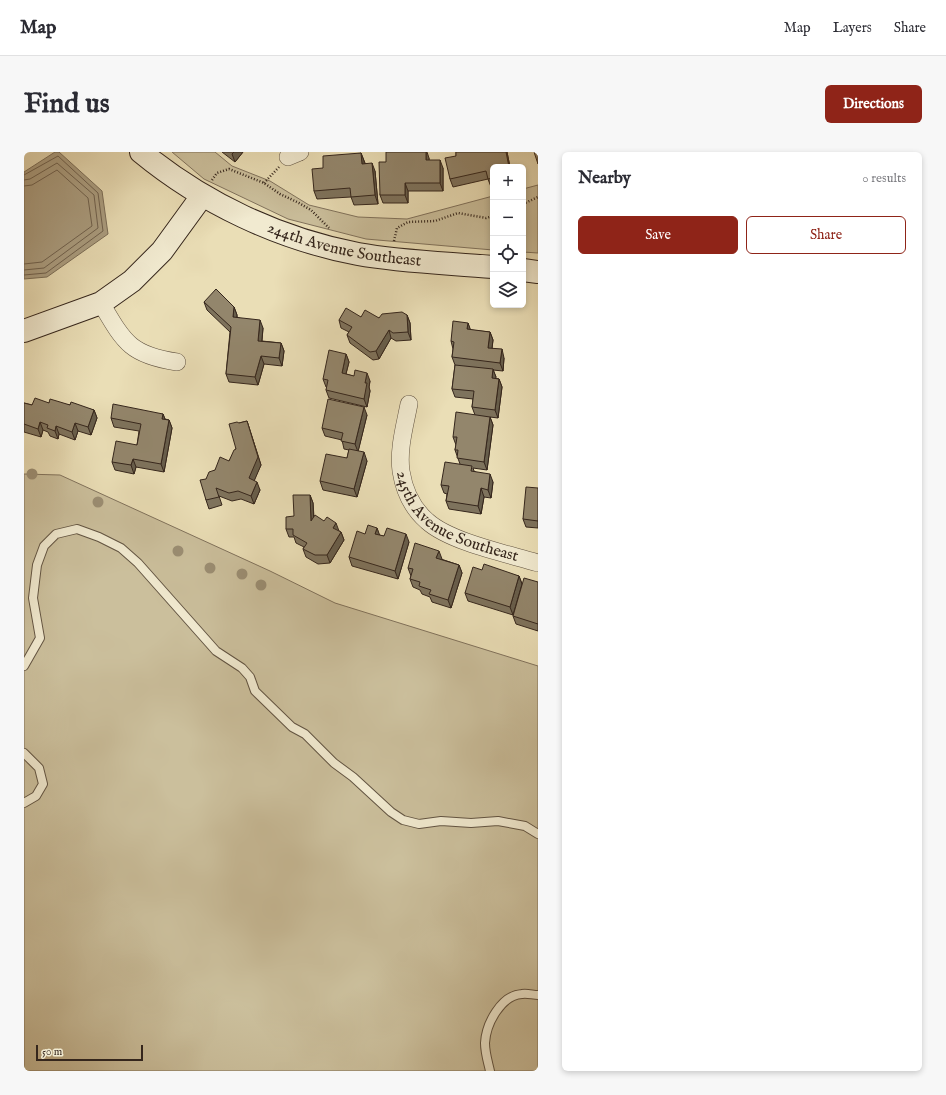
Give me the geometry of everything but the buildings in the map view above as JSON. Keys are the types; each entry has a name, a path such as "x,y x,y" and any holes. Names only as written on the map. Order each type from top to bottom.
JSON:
{"street":[{"name":"244th Avenue Southeast","path":"141,152 206,189 256,223 310,242 358,254 490,268"},
{"path":"24,331 101,303 132,281 162,250 206,189"},
{"path":"526,270 538,272"},
{"path":"101,303 120,335 134,349 154,358 177,362"},
{"name":"245th Avenue Southeast","path":"409,404 401,452 401,470 405,488 412,505 428,522 452,536 538,563"}],"lane":[{"path":"24,666 40,638 33,598 38,565 44,546 56,534 77,529 99,537 121,548 138,563 185,614 216,651 242,668 250,677 255,691 292,727 305,734 334,763 353,777 391,812 404,820 419,824 441,821 471,823 498,821 525,826 538,834"},
{"path":"24,753 40,768 43,784 36,796 24,804"},
{"path":"490,1071 486,1057 485,1042 498,1008 510,998 522,994 538,995"}],"path":[{"path":"264,183 294,155"},
{"path":"206,189 217,173 229,169 264,183 280,194 310,210 329,229"},
{"path":"526,203 538,197"},
{"path":"394,242 397,228 408,222 435,221 458,213 486,218 490,217"}],"shaded area":[{"path":"172,152 215,152 232,166 270,181 309,205 358,217 407,219 490,197 490,250 366,239 288,219 204,179"},
{"path":"538,185 538,253 526,252 526,188"},
{"path":"24,474 60,475 270,571 335,603 538,666 538,1071 24,1071"}],"water":[{"path":"55,152 59,152 102,191 108,234 47,277 24,279 24,172"}]}
